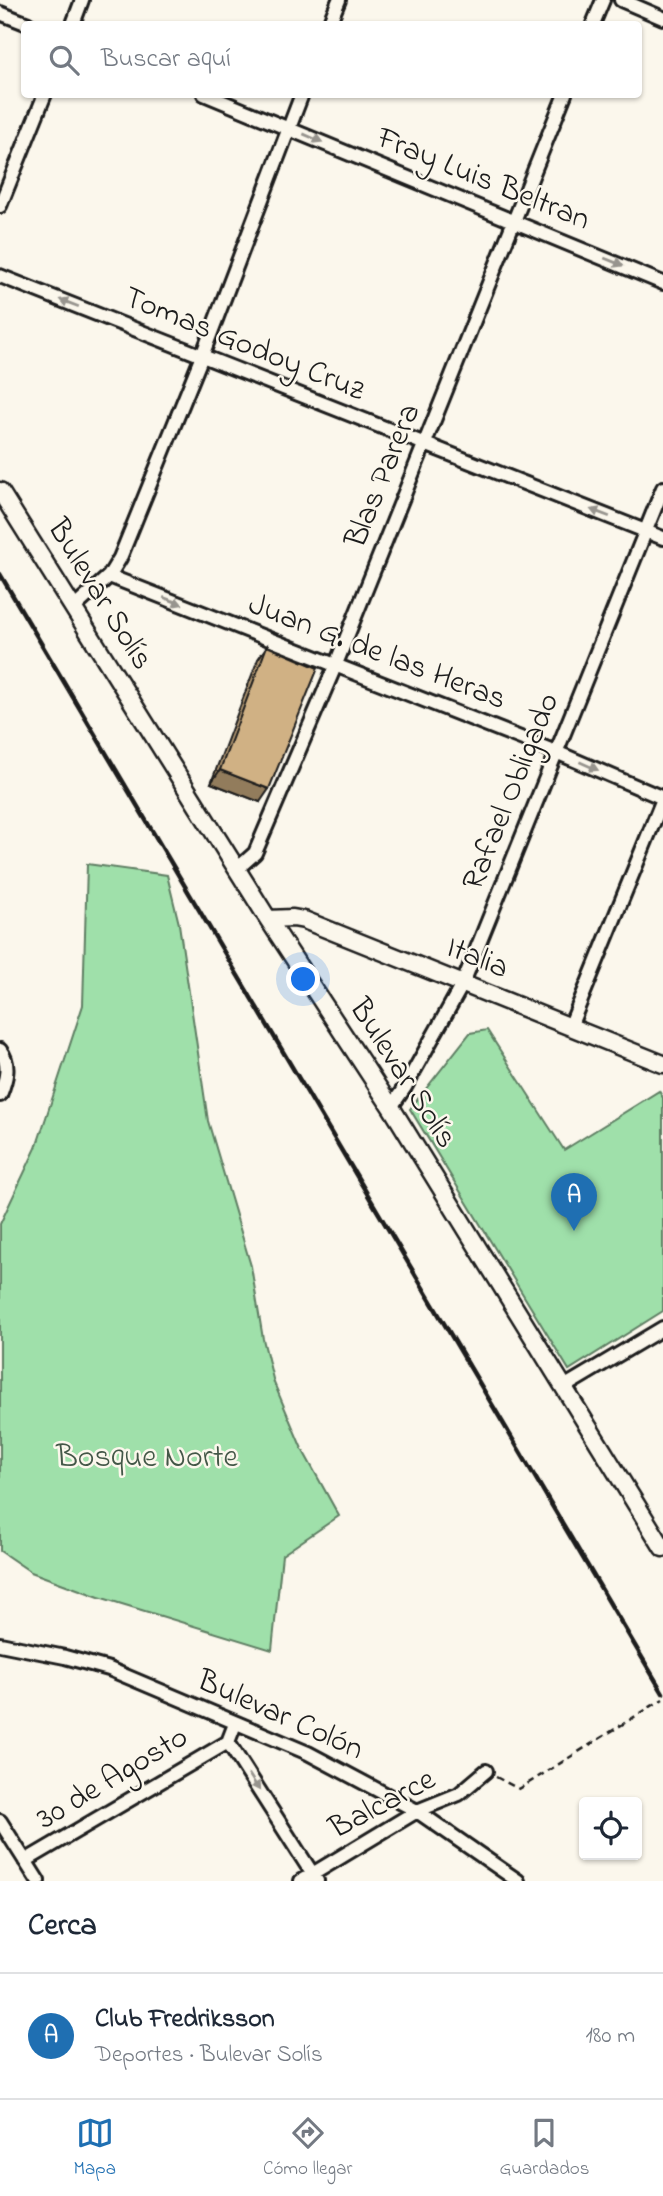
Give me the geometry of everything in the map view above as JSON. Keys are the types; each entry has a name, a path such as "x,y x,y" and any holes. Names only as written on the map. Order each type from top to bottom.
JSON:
{"street":[{"path":"74,21 82,0"},
{"path":"330,21 339,0"},
{"path":"594,21 603,0"},
{"path":"621,0 663,18"},
{"path":"0,13 21,21"},
{"path":"0,206 43,98"},
{"name":"Fray Luis Beltran","path":"214,98 663,282"},
{"path":"74,608 109,576 120,558 202,356 300,98"},
{"name":"Blas Parera","path":"237,869 256,853 336,664 563,98"},
{"name":"Tomas Godoy Cruz","path":"0,276 663,538"},
{"name":"Rafael Obligado","path":"391,1107 463,984 663,488"},
{"name":"Bulevar Solís","path":"0,491 268,919 391,1107 663,1548"},
{"name":"Juan G. de las Heras","path":"109,576 556,752 663,798"},
{"path":"570,1027 663,798"},
{"name":"Italia","path":"268,919 304,920 663,1064"},
{"path":"0,1050 5,1057 7,1068 0,1095"},
{"path":"564,1387 663,1328"},
{"name":"Bulevar Colón","path":"0,1644 65,1657 109,1670 308,1754 417,1811 518,1881"},
{"path":"235,1724 228,1742 315,1877"},
{"name":"30 de Agosto","path":"25,1861 228,1742"},
{"name":"Balcarce","path":"301,1881 315,1877 417,1811 459,1794 486,1771"},
{"path":"0,1821 38,1881"}],"path":[{"path":"486,1771 519,1789 663,1699"}],"green space":[{"name":"Bosque Norte","path":"87,864 167,875 179,924 208,1121 251,1266 263,1339 274,1383 302,1449 339,1516 282,1555 272,1650 99,1597 31,1572 0,1551 0,1224 36,1148 83,1005"},
{"path":"487,1030 564,1150 659,1091 663,1098 663,1311 569,1370 410,1109 470,1033"}],"building":[{"path":"267,646 318,668 269,789 220,770"}],"railway":[{"path":"0,574 663,1693"}],"place":[{"name":"Club Fredriksson","path":"574,1231"}]}
